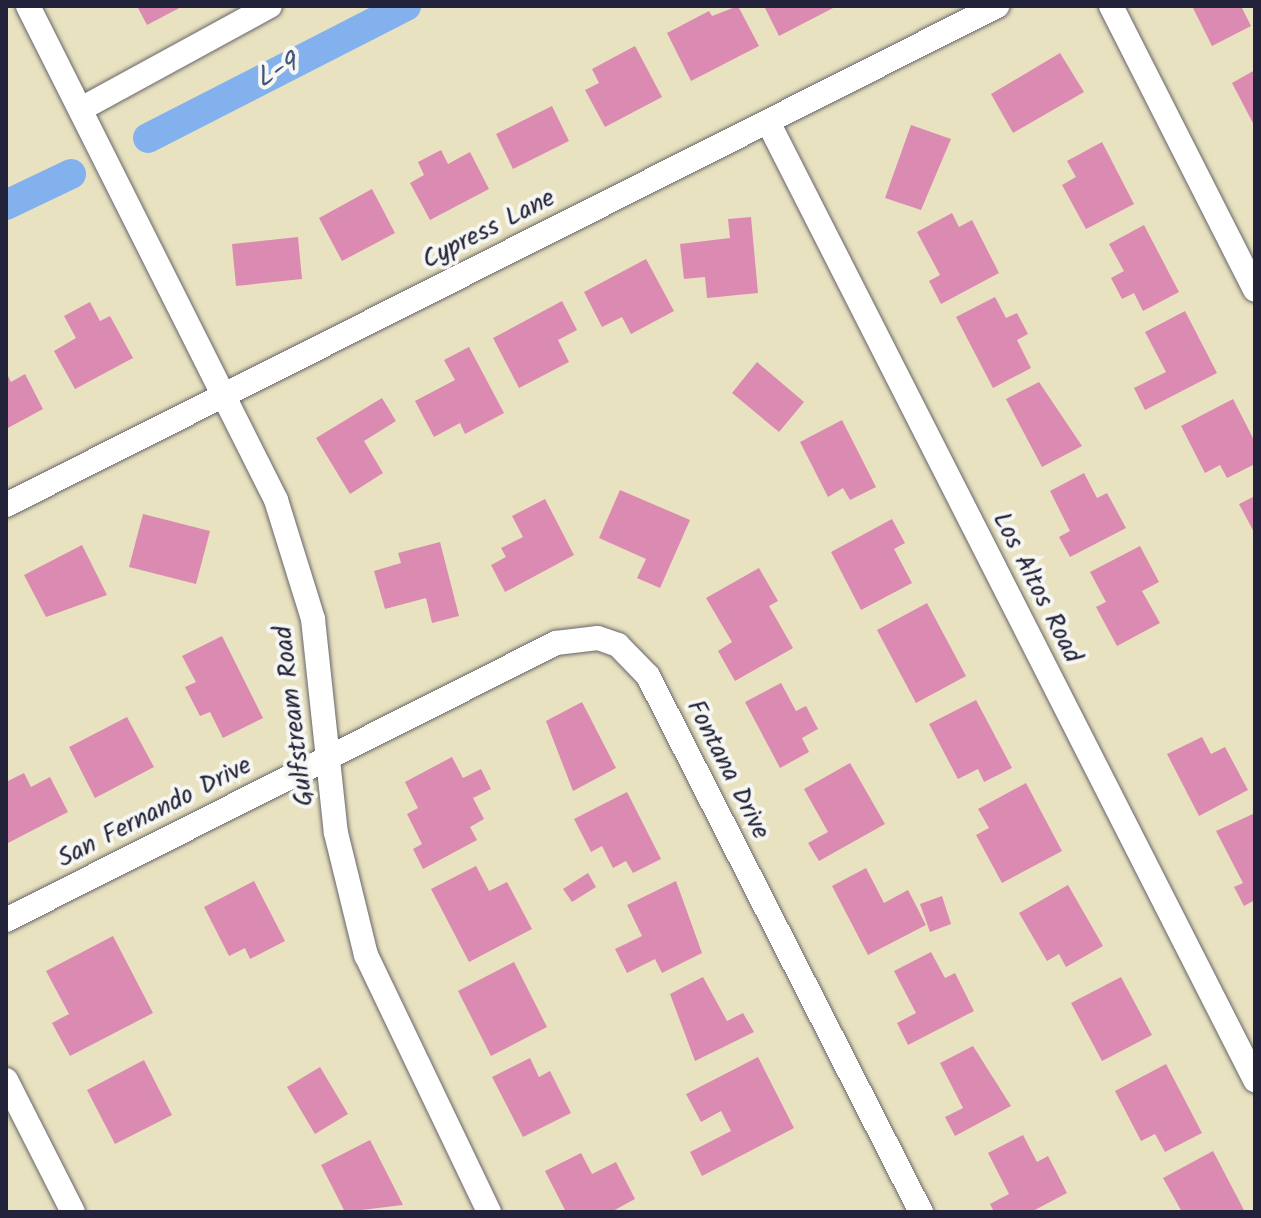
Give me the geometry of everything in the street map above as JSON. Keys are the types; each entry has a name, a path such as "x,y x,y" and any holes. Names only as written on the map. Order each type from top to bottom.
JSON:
{"street":[{"name":"Gulfstream Road","path":"28,6 224,395 301,570 326,692 329,757 345,883 366,955 489,1212"},
{"path":"81,109 270,6"},
{"name":"Cypress Lane","path":"6,505 997,6"},
{"path":"1111,6 1255,290"},
{"name":"Los Altos Road","path":"768,122 1255,1080"},
{"name":"Fontana Drive","path":"329,757 556,643 577,637 618,645 648,676 921,1212"},
{"name":"San Fernando Drive","path":"6,920 329,757"},
{"path":"6,1080 73,1212"}],"building":[{"path":"137,6 183,6 147,25"},
{"path":"738,6 759,46 691,81 667,33 709,11 712,16"},
{"path":"764,6 837,6 779,36"},
{"path":"1192,6 1241,6 1251,26 1212,46"},
{"path":"635,46 662,97 605,127 585,90 599,83 592,69"},
{"path":"1060,53 1084,92 1013,133 991,94"},
{"path":"1255,70 1255,127 1232,83"},
{"path":"552,106 569,141 513,169 496,134"},
{"path":"911,125 951,139 921,210 885,198"},
{"path":"1102,142 1134,204 1086,229 1062,185 1076,177 1067,161"},
{"path":"441,150 448,164 470,152 489,189 430,220 410,183 424,175 418,162"},
{"path":"372,189 395,233 342,261 319,218"},
{"path":"952,213 959,227 972,220 999,273 941,304 929,281 940,275 917,232"},
{"path":"751,217 758,293 707,298 705,277 684,279 680,244 730,238 728,219"},
{"path":"1144,225 1179,292 1143,311 1134,293 1122,299 1111,278 1124,271 1109,244"},
{"path":"298,237 302,279 236,286 232,244"},
{"path":"646,259 674,311 631,334 622,317 602,327 584,292"},
{"path":"995,297 1006,318 1017,313 1028,334 1017,340 1031,368 993,388 956,317"},
{"path":"562,301 577,330 558,340 569,362 519,388 493,338"},
{"path":"90,302 100,321 110,316 133,358 75,389 54,351 76,338 64,316"},
{"path":"1185,311 1217,373 1145,410 1134,388 1166,372 1145,332"},
{"path":"469,347 504,413 465,434 460,423 434,437 415,401 455,380 444,360"},
{"path":"757,362 804,402 779,432 732,393"},
{"path":"6,372 11,382 25,374 43,409 6,429"},
{"path":"1039,382 1082,446 1042,467 1006,399"},
{"path":"382,398 396,421 364,441 383,473 350,494 316,438"},
{"path":"1233,399 1255,442 1255,464 1227,478 1220,465 1205,473 1181,426"},
{"path":"842,420 876,487 850,500 843,488 828,497 800,442"},
{"path":"1084,473 1097,498 1107,493 1126,528 1070,557 1059,537 1070,531 1050,491"},
{"path":"620,490 690,520 660,588 637,578 646,559 599,538"},
{"path":"1255,496 1255,534 1239,504"},
{"path":"545,499 574,555 505,592 491,565 506,557 501,548 523,537 512,516"},
{"path":"143,514 210,531 196,584 129,567"},
{"path":"892,519 905,543 894,549 912,583 861,610 831,552"},
{"path":"440,542 459,616 432,623 426,598 385,609 374,571 401,563 398,553"},
{"path":"82,545 107,595 46,617 24,575"},
{"path":"1140,546 1159,582 1142,591 1160,623 1117,646 1096,607 1106,602 1090,572"},
{"path":"759,568 778,601 769,606 793,648 735,681 718,651 732,642 706,598"},
{"path":"927,603 966,676 916,703 877,630"},
{"path":"222,636 263,718 223,738 210,712 200,716 185,687 196,682 182,656"},
{"path":"781,683 796,711 806,706 818,729 802,738 809,752 780,768 745,702"},
{"path":"976,700 1012,768 984,782 978,769 958,779 929,724"},
{"path":"582,702 616,768 573,791 546,721"},
{"path":"127,717 154,767 95,798 69,747"},
{"path":"1202,737 1211,754 1225,747 1248,790 1199,816 1167,754"},
{"path":"452,757 463,778 481,769 491,789 473,798 484,819 470,827 477,840 423,869 413,849 422,844 407,814 418,808 405,782"},
{"path":"850,763 885,824 819,861 808,843 828,832 804,789"},
{"path":"24,773 31,787 50,777 68,812 6,844 6,782"},
{"path":"1026,783 1062,851 1002,883 976,835 989,828 978,809"},
{"path":"627,792 661,859 633,873 626,861 613,868 602,846 591,852 574,819"},
{"path":"1255,813 1255,900 1244,906 1234,887 1243,883 1216,831"},
{"path":"476,866 489,891 507,882 532,929 469,962 431,889"},
{"path":"866,868 884,903 908,890 926,925 868,955 832,886"},
{"path":"588,873 596,887 572,902 563,889"},
{"path":"254,881 285,941 250,959 245,948 229,956 204,907"},
{"path":"676,881 702,953 662,973 655,959 627,973 615,949 642,936 627,905"},
{"path":"1068,885 1103,946 1066,967 1059,954 1047,961 1019,913"},
{"path":"942,896 951,924 930,932 920,904"},
{"path":"113,936 153,1013 70,1056 52,1023 69,1014 46,971"},
{"path":"931,952 945,978 955,973 974,1011 908,1045 897,1023 916,1013 894,971"},
{"path":"514,962 547,1027 491,1056 458,991"},
{"path":"703,977 727,1021 743,1013 754,1032 695,1061 670,994"},
{"path":"1121,977 1152,1035 1102,1061 1071,1003"},
{"path":"973,1046 1011,1106 955,1136 945,1117 963,1108 940,1063"},
{"path":"758,1057 794,1128 702,1176 690,1152 731,1131 721,1111 701,1122 686,1094"},
{"path":"530,1058 539,1077 550,1071 571,1113 523,1137 492,1077"},
{"path":"144,1060 172,1115 115,1144 87,1090"},
{"path":"1166,1064 1202,1133 1165,1152 1155,1134 1141,1141 1115,1091"},
{"path":"320,1067 348,1114 315,1134 287,1087"},
{"path":"1023,1135 1037,1162 1048,1156 1067,1193 1031,1212 994,1212 990,1204 1009,1194 988,1153"},
{"path":"370,1140 403,1205 345,1212 321,1165"},
{"path":"1213,1151 1245,1212 1182,1212 1163,1178"},
{"path":"581,1153 592,1174 616,1162 635,1199 611,1212 566,1212 545,1171"}],"waterway":[{"name":"L-9","path":"148,138 406,6"},
{"name":"L-9","path":"6,205 71,174"}]}
